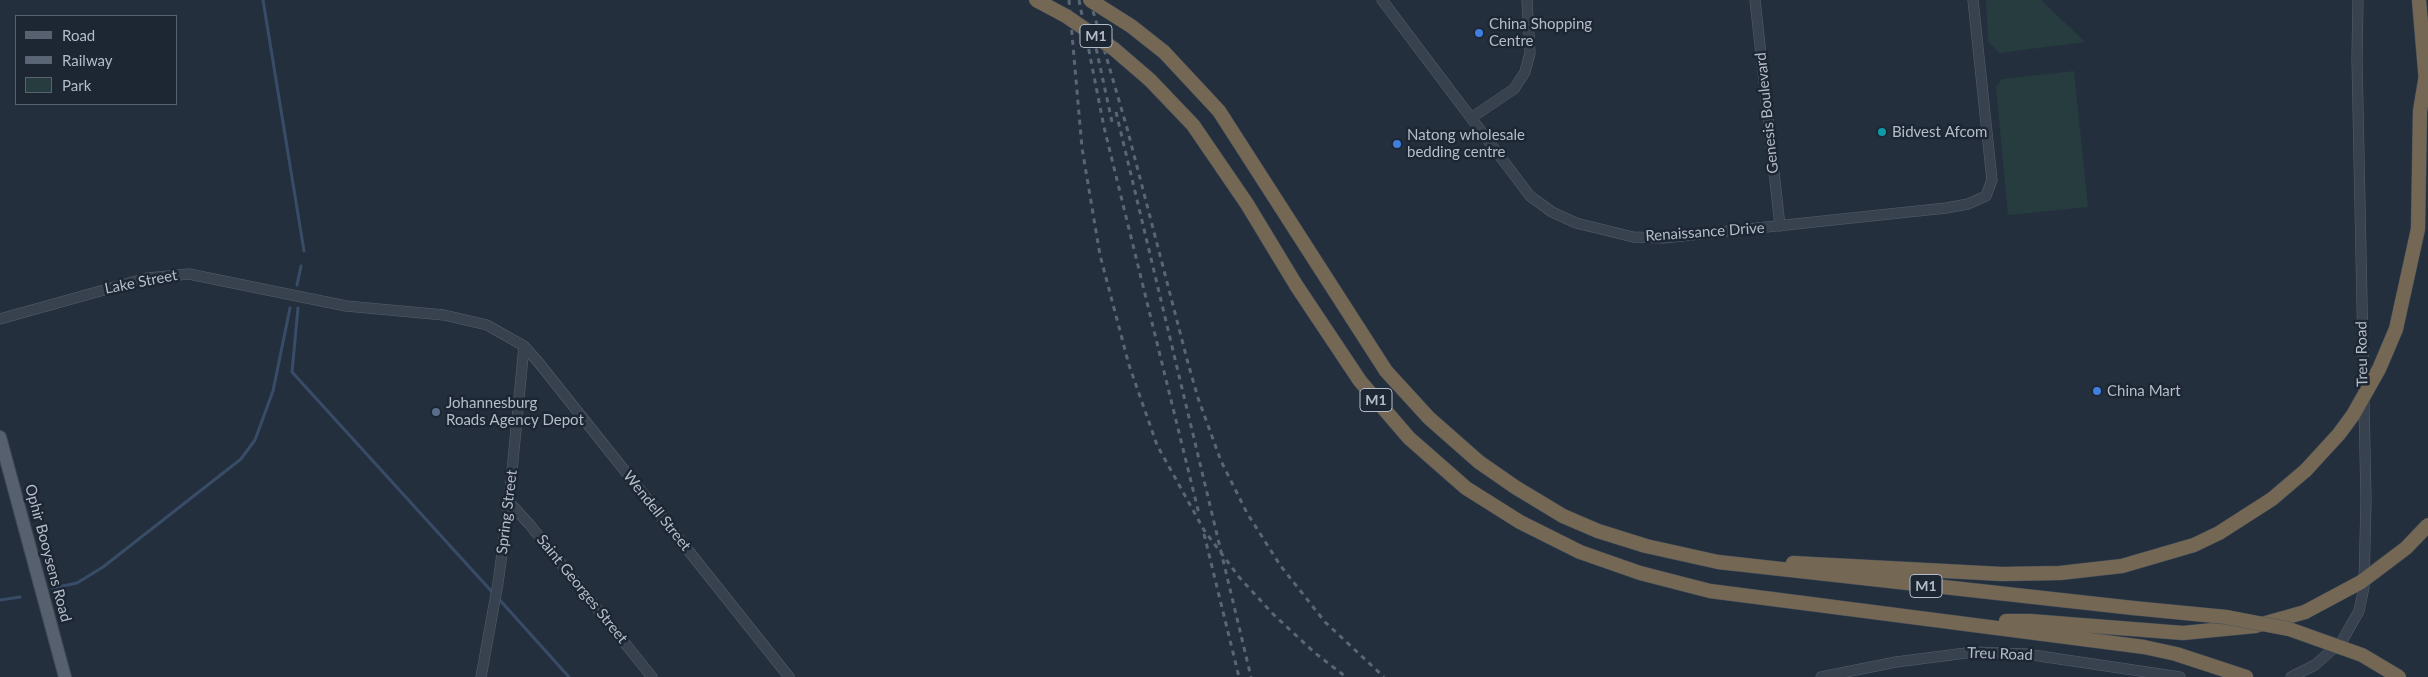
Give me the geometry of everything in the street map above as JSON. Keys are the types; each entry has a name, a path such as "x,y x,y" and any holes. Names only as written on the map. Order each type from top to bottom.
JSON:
{"highway":[{"name":"M1","path":"1036,0 1066,16 1114,48 1150,80 1193,125 1247,204 1296,285 1360,381 1409,438 1466,488 1520,522 1562,543 1648,576 1710,590 1975,624 2176,654 2246,677"},
{"name":"M1","path":"1090,0 1131,26 1164,52 1219,111 1386,370 1429,418 1479,462 1515,487 1564,516 1598,531 1646,546 1718,562 2226,617 2289,629 2362,656 2399,677"},
{"path":"2419,0 2428,102"},
{"path":"1718,562 1748,561 2002,574 2060,573 2122,566 2194,545 2219,533 2272,499 2306,470 2339,434 2353,415 2379,369 2396,329 2418,229 2420,111 2426,74"},
{"path":"1975,624 2030,621 2148,631 2199,632 2255,626 2305,612 2344,592 2369,577 2406,548 2428,525"}],"main road":[{"name":"Ophir Booysens Road","path":"0,437 65,677"}],"street":[{"name":"Renaissance Drive","path":"1382,0 1530,196 1552,212 1576,223 1633,237 1663,238 1946,208 1968,204 1983,198 1990,191 1992,180 1973,0"},
{"path":"1471,118 1514,89 1525,72 1530,53 1527,0"},
{"name":"Genesis Boulevard","path":"1755,0 1780,226"},
{"name":"Treu Road","path":"2292,677 2315,665 2342,641 2359,611 2364,587 2366,509 2357,58 2358,0"},
{"name":"Lake Street","path":"0,319 147,278 178,274 224,279 284,293 365,308 463,318 486,325 524,346"},
{"name":"Spring Street","path":"482,677 509,502 524,346"},
{"name":"Wendell Street","path":"524,346 571,402 788,677"},
{"name":"Saint Georges Street","path":"509,502 530,525 652,677"},
{"name":"Treu Road","path":"1821,677 1896,662 1974,652 2026,654 2180,677"}],"green space":[{"path":"1986,0 2041,0 2085,42 1999,53 1988,41"},
{"path":"2074,71 2088,207 2008,215 1996,87 2002,79"}],"waterway":[{"path":"263,0 304,251"},
{"path":"297,285 301,266"},
{"path":"53,588 77,583 103,567 241,459 255,440 273,391 290,308"},
{"path":"298,308 292,372 493,593"},
{"path":"0,600 20,597"},
{"path":"498,598 569,677"}],"railway":[{"path":"1069,0 1082,148 1100,255 1129,365 1157,445 1204,530 1239,577 1273,614 1315,653 1346,677"},
{"path":"1079,0 1104,127 1199,514"},
{"path":"1093,11 1127,128 1188,363 1198,398 1221,461 1247,513 1280,565 1325,622 1384,677"},
{"path":"1092,29 1112,122"},
{"path":"1116,112 1251,677"},
{"path":"1204,534 1239,677"}],"place":[{"name":"China Shopping Centre","path":"1479,33"},
{"name":"Bidvest Afcom","path":"1882,132"},
{"name":"Natong wholesale bedding centre","path":"1397,144"},
{"name":"China Mart","path":"2097,391"},
{"name":"Johannesburg Roads Agency Depot","path":"436,412"}]}
